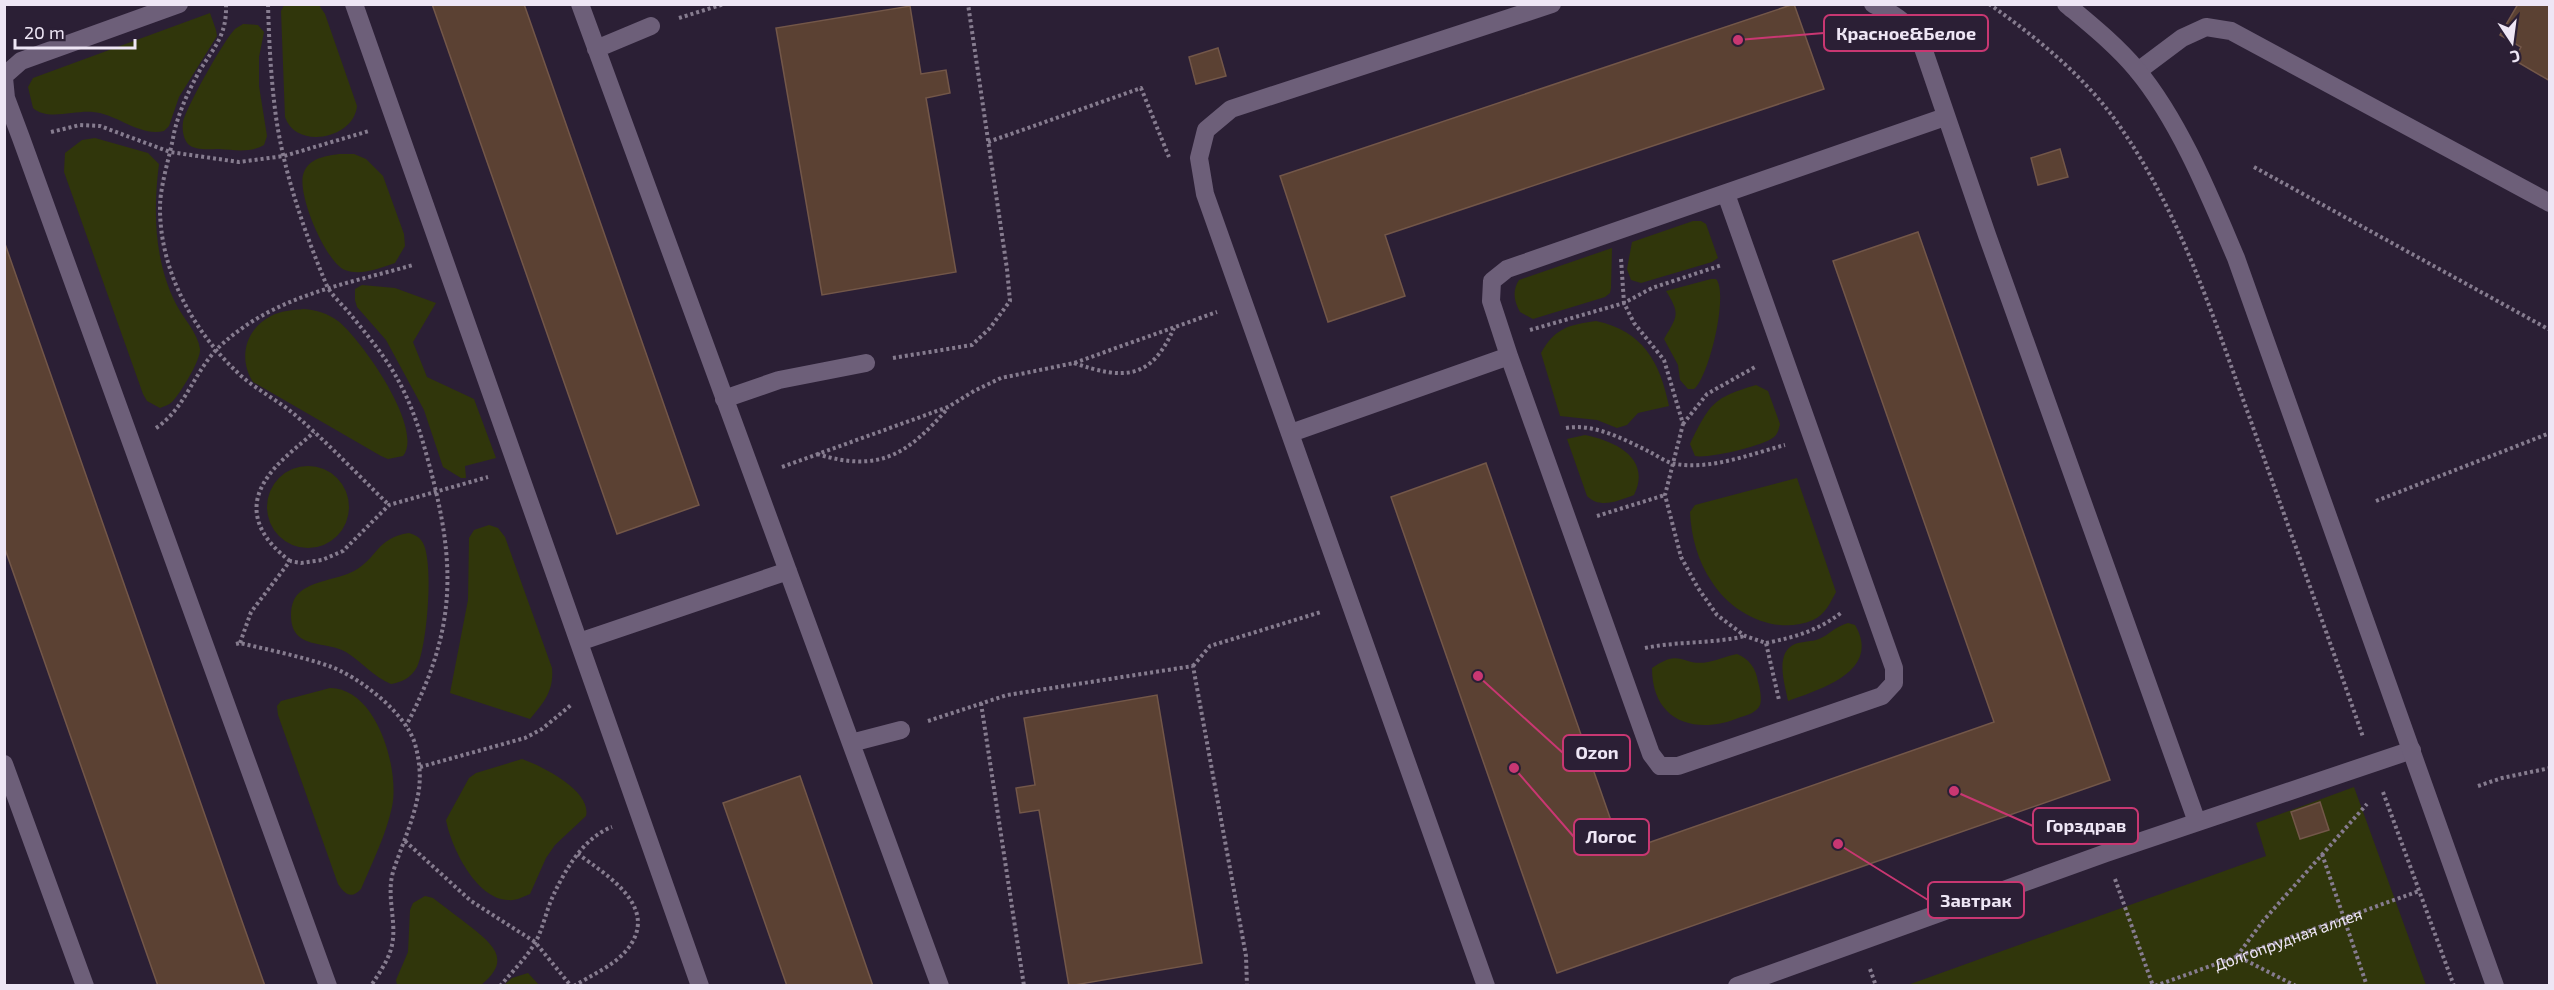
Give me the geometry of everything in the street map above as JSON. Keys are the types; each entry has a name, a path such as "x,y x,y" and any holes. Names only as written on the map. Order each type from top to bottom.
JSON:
{"street":[{"path":"179,4 21,61 4,77 6,98 14,131 130,440 328,986"},
{"path":"354,4 700,986"},
{"path":"580,4 940,986"},
{"path":"1486,986 1205,194 1199,158 1206,130 1231,109 1552,4"},
{"path":"1873,4 1893,13 1911,28 1923,48 1945,117 2197,822"},
{"path":"2066,5 2106,37 2138,71 2168,116 2208,190 2236,258 2495,986"},
{"path":"596,49 651,26"},
{"path":"2138,71 2182,38 2206,27 2231,31 2550,203"},
{"path":"1726,194 1894,668 1894,683 1882,696 1678,766 1660,766 1651,754 1509,356 1491,301 1492,281 1507,269 1945,117"},
{"path":"1291,433 1509,356"},
{"path":"724,399 779,380 866,363"},
{"path":"579,642 788,571"},
{"path":"851,743 901,730"},
{"path":"1737,986 2197,822 2412,750"},
{"path":"4,764 85,986"}],"path":[{"path":"226,4 226,25 218,45 200,70 178,116 170,152 160,204 171,271 195,324 216,350 240,375 292,412 389,505"},
{"path":"268,4 271,78 290,183 328,289 375,346 408,399 436,491 446,535 449,582 438,653 425,689 406,726"},
{"path":"651,26 724,4"},
{"path":"866,363 972,345 990,328 1010,301 968,4"},
{"path":"1989,4 2016,23 2073,72 2122,130 2166,204 2205,292 2454,986"},
{"path":"988,142 1141,88 1171,161 1199,158"},
{"path":"14,131 80,125 100,126 170,152 239,162 284,156 338,142 396,122"},
{"path":"2254,167 2550,330"},
{"path":"1615,232 1620,248 1624,303 1634,323 1664,360 1683,424"},
{"path":"130,440 155,429 175,411 216,350 261,315 284,303 443,257"},
{"path":"1503,338 1624,303 1652,288 1748,257"},
{"path":"753,477 948,407 974,390 1001,378 1074,363 1244,302"},
{"path":"1074,363 1102,372 1119,374 1135,370 1158,358 1175,327"},
{"path":"1781,351 1707,394 1683,424 1665,495 1681,557 1698,588 1717,615 1745,636 1766,643 1819,629 1867,593"},
{"path":"817,454 838,461 860,462 880,459 900,452 916,442 948,407"},
{"path":"1538,437 1556,430 1576,427 1598,430 1624,439 1672,464 1694,466 1812,438"},
{"path":"314,432 268,476 257,501 257,515 265,538 274,549 290,561 301,563 322,560 343,551 389,505 518,468"},
{"path":"2376,501 2550,433"},
{"path":"1569,525 1665,495"},
{"path":"240,643 251,612 290,561"},
{"path":"901,730 1007,695 1194,666 1210,646 1351,602"},
{"path":"1615,654 1669,643 1728,640 1745,636"},
{"path":"207,653 240,643 329,666 356,678 391,709 406,726 415,742 420,767 419,789 405,841 393,874 389,899 392,944 387,959 371,986"},
{"path":"1766,643 1785,730"},
{"path":"1194,666 1246,956 1247,986"},
{"path":"420,767 525,738 542,729 594,685"},
{"path":"981,703 1024,986"},
{"path":"2478,786 2502,778 2550,768"},
{"path":"2296,986 2237,956 2263,921 2367,804"},
{"path":"500,986 535,942 553,896 578,854 604,830 641,817"},
{"path":"405,841 471,901 535,942 572,986 624,954 633,941 637,926 635,910 620,885 578,854"},
{"path":"2322,854 2367,986"},
{"name":"Долгопрудная аллея","path":"2154,986 2419,891"},
{"path":"2124,906 2154,986"}],"green space":[{"path":"284,5 319,5 325,14 357,106 346,126 336,133 312,137 300,134 291,127 285,117 281,11"},
{"path":"210,13 217,36 179,97 169,126 164,131 146,131 93,112 46,114 33,108 28,87 33,78"},
{"path":"243,24 258,25 264,32 259,57 259,86 267,136 264,145 242,150 195,148 188,144 184,136 183,122 186,114 198,88 223,46 235,29"},
{"path":"95,138 148,153 159,164 156,217 159,253 169,288 193,331 200,349 194,368 180,392 171,403 160,408 147,401 143,394 64,172 65,153 82,140"},
{"path":"339,154 354,154 366,159 383,176 404,234 405,246 395,263 364,272 351,272 337,265 321,241 308,210 302,181 307,167 314,161"},
{"path":"1693,221 1706,224 1718,258 1712,262 1641,283 1631,280 1627,269 1632,242"},
{"path":"1612,248 1611,288 1610,293 1605,297 1533,319 1520,312 1515,296 1515,288 1519,280"},
{"path":"1716,279 1719,287 1719,317 1716,335 1700,381 1694,389 1688,389 1680,380 1678,365 1664,339 1676,315 1674,305 1666,291"},
{"path":"362,285 395,288 436,303 413,342 427,377 474,399 496,458 465,466 466,478 461,478 443,467 424,410 386,340 357,307 355,289"},
{"path":"304,309 322,312 338,321 361,346 374,365 398,406 405,426 407,443 403,456 388,459 381,456 253,382 248,373 245,354 255,329 275,314"},
{"path":"1596,321 1626,332 1647,351 1660,376 1669,406 1638,413 1627,425 1617,428 1597,420 1560,416 1541,353 1552,338 1563,329"},
{"path":"1756,385 1768,391 1780,424 1775,436 1768,441 1735,451 1711,456 1695,456 1690,444 1714,404 1730,394"},
{"path":"1585,435 1608,442 1628,453 1638,471 1638,482 1634,495 1603,503 1587,496 1567,439"},
{"path":"300,466 316,466 331,473 342,484 349,499 346,523 337,536 316,548 300,548 285,541 274,530 267,515 267,499 274,484 285,473"},
{"path":"1797,478 1836,592 1824,612 1817,618 1799,624 1784,625 1756,619 1731,604 1721,593 1703,566 1696,548 1690,512 1695,505"},
{"path":"489,525 498,528 505,537 552,668 550,690 530,719 450,693 468,600 469,538 474,530"},
{"path":"409,533 420,539 426,553 429,585 424,642 417,667 412,674 406,679 391,684 346,652 303,639 293,626 291,609 295,598 304,589 354,571 390,539"},
{"path":"1848,623 1855,625 1861,641 1861,655 1854,666 1831,684 1788,701 1782,670 1785,654 1789,648 1798,643 1819,639"},
{"path":"1737,654 1745,659 1756,672 1761,700 1755,711 1724,723 1693,724 1680,720 1668,712 1660,701 1654,686 1652,668 1676,658 1699,663"},
{"path":"330,688 346,692 361,701 372,716 382,734 388,753 394,791 392,807 378,849 361,889 352,895 343,891 338,884 278,715 277,706 281,701"},
{"path":"522,759 541,767 574,789 586,807 586,816 555,845 546,858 530,894 508,900 486,891 467,870 453,844 446,820 469,778 476,773"},
{"path":"2354,787 2426,985 1905,986 2266,856 2256,823"},
{"path":"425,896 433,898 480,934 493,947 497,961 495,968 481,985 397,985 396,980 408,952 410,910 413,903"},
{"path":"528,973 539,985 504,985 512,978"}],"building":[{"path":"432,4 524,4 699,505 617,534"},
{"path":"1794,4 1824,89 1385,235 1405,296 1328,322 1280,176"},
{"path":"2518,4 2550,4 2550,81 2514,60 2521,47 2500,35"},
{"path":"910,6 921,74 946,70 950,93 926,98 956,272 822,295 776,28"},
{"path":"1218,48 1226,76 1196,84 1189,57"},
{"path":"2060,149 2068,177 2038,185 2031,158"},
{"path":"1918,232 2110,780 1557,973 1391,497 1486,463 1622,852 1994,722 1833,261"},
{"path":"4,241 265,986 158,986 4,546"},
{"path":"1157,695 1202,963 1069,986 1039,810 1020,813 1016,788 1035,785 1024,718"},
{"path":"800,776 873,986 787,986 723,803"},
{"path":"2320,802 2329,830 2300,839 2291,812"}],"place":[{"name":"Красное&Белое","path":"1738,40"},
{"name":"Ozon","path":"1478,676"},
{"name":"Логос","path":"1514,768"},
{"name":"Горздрав","path":"1954,791"},
{"name":"Завтрак","path":"1838,844"}]}
